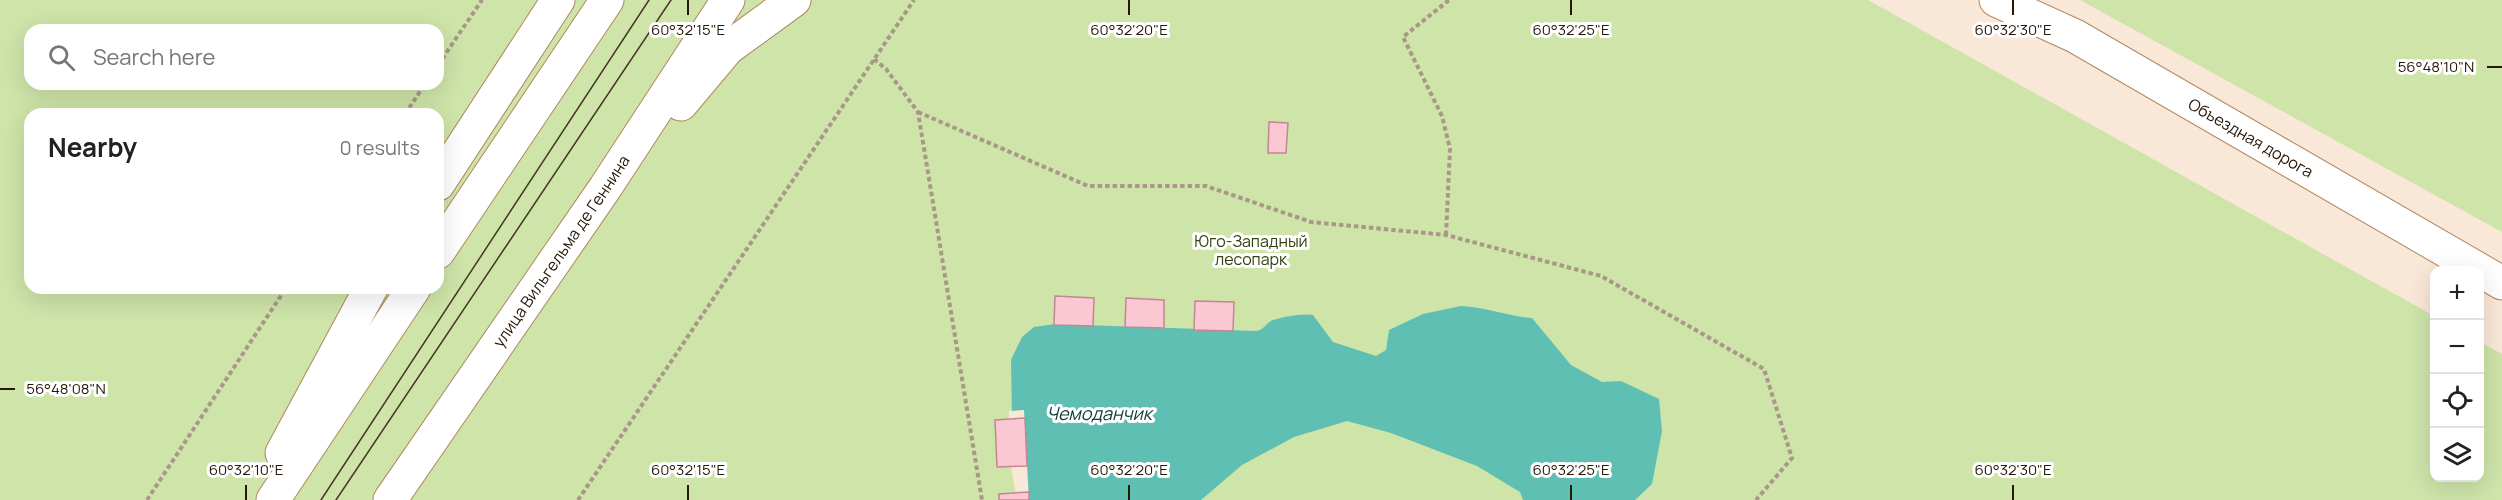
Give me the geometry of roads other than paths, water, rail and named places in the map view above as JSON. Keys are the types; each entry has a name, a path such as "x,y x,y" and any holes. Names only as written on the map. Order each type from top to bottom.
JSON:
{"main road":[{"path":"444,175 558,0"},
{"path":"444,243 607,0"},
{"name":"улица Вильгельма де Геннина","path":"390,500 605,188 728,0"},
{"path":"605,188 655,135 728,48 794,0"},
{"name":"Объездная дорога","path":"1996,0 2075,36 2502,283"},
{"path":"256,500 368,294"},
{"path":"273,500 410,294"}],"water":[{"name":"Чемоданчик","path":"1461,306 1532,318 1571,365 1602,382 1621,381 1659,399 1662,431 1652,484 1635,500 1523,500 1520,492 1477,466 1391,433 1347,421 1294,437 1242,465 1201,500 1020,500 1012,419 1011,360 1022,337 1034,327 1055,324 1256,331 1275,320 1313,315 1333,342 1376,356 1386,350 1389,330 1423,314"}],"tram line":[{"path":"321,500 649,0"},
{"path":"336,500 671,0"}],"park label":[{"name":"Юго-Западный лесопарк","path":"1251,250"}]}
